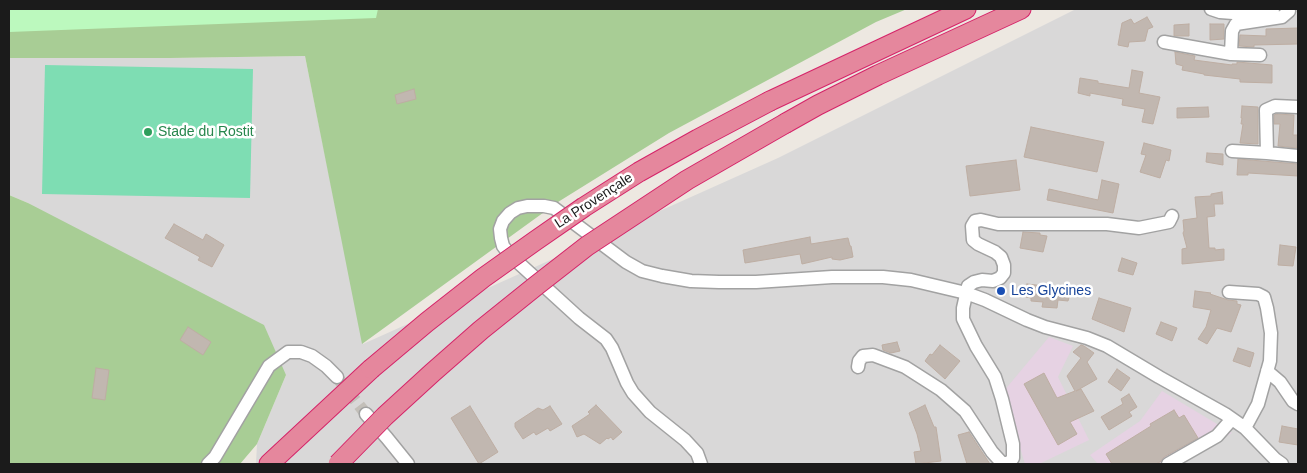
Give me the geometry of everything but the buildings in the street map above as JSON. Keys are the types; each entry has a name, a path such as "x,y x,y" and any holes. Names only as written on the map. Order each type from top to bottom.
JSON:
{"highway":[{"name":"La Provençale","path":"269,464 371,369 427,322 483,278 575,213 639,172 770,101 966,9"},
{"path":"338,464 386,416 481,330 587,246 645,207 695,175 818,105 1021,9"}],"street":[{"path":"1211,9 1232,13 1273,9"},
{"path":"1230,54 1232,31 1236,24 1282,17 1289,12"},
{"path":"1164,42 1230,54 1260,55"},
{"path":"1267,154 1266,110 1275,106 1298,107"},
{"path":"1232,151 1298,156"},
{"path":"701,464 697,453 685,440 650,412 633,393 606,339 579,318 510,255 503,246 500,229 503,221 510,213 518,208 527,206 554,208 626,262 642,271 662,276 691,281 719,282 756,282 832,277 883,277 911,280 966,293 1045,327 1087,338 1107,346 1232,419 1245,428 1282,464"},
{"path":"858,367 862,356 873,355 905,367 941,390 965,411 992,452 1002,463 1009,463 1013,458 1014,444 994,377 976,346 963,318 968,286 982,280 993,281 1000,278 1004,272 1002,257 972,240 972,226 975,221 981,220 998,224 1107,224 1139,228 1169,222 1172,216"},
{"path":"1229,292 1258,294 1264,297 1268,308 1271,333 1270,361 1258,404 1245,428"},
{"path":"208,464 215,457 269,366 288,352 301,352 312,356 337,377"},
{"path":"1267,371 1280,382 1293,401 1298,404"},
{"path":"366,414 408,464"},
{"path":"1168,464 1217,436 1232,419"}],"shaded area":[{"path":"1076,9 1298,9 1298,464 256,464 257,444 286,375 28,203 9,195 9,58 305,56 363,344 778,158"},
{"path":"1049,337 1073,346 1058,377 1089,440 1039,464 1025,464 1003,392"},
{"path":"1162,391 1232,433 1177,464 1098,464 1090,455 1140,421"}],"green space":[{"path":"9,9 907,9 876,22 669,133 558,202 362,344 305,56 9,58"},
{"path":"9,9 378,9 376,18 9,32"},
{"name":"Stade du Rostit","path":"45,65 253,69 250,198 42,194"},
{"path":"9,195 28,203 264,325 286,375 257,444 240,464 9,464"}],"tunnel":[{"path":"337,377 366,414"}],"place":[{"name":"Stade du Rostit","path":"148,132"},
{"name":"Les Glycines","path":"1001,291"}]}
